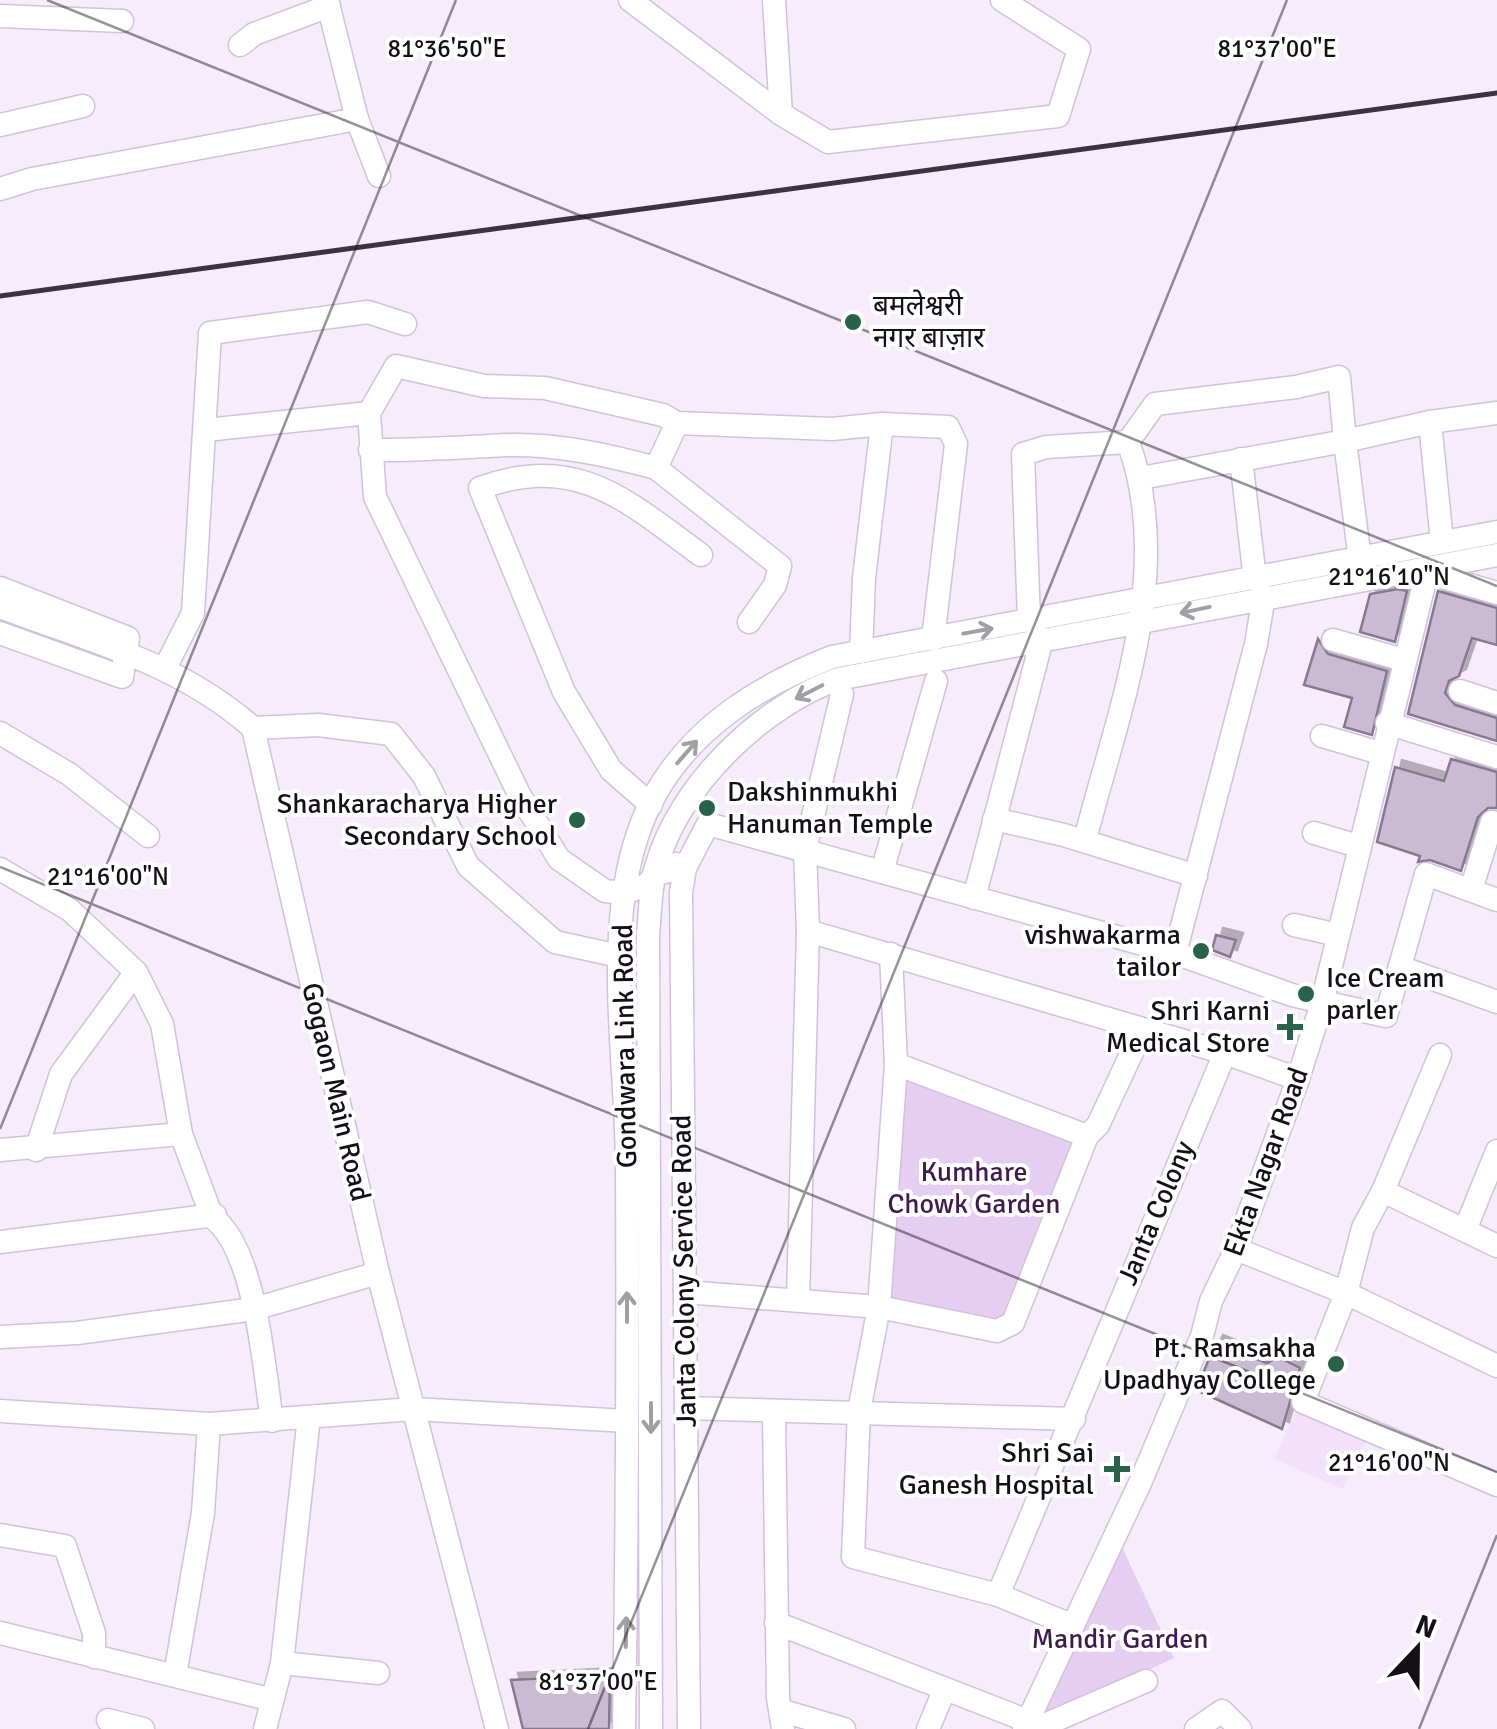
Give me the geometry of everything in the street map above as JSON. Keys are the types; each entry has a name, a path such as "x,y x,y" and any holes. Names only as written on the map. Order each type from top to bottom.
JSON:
{"street":[{"path":"630,0 781,114 828,142 1058,116 1079,50 1002,0"},
{"path":"774,0 781,114"},
{"path":"240,45 254,34 328,3 357,120 379,176"},
{"path":"0,16 122,22"},
{"path":"0,125 84,106"},
{"path":"0,189 32,179 357,120"},
{"path":"166,666 193,613 210,333 368,312 405,324"},
{"path":"934,639 956,444 948,427 882,424 832,429 678,422 545,388 484,386 396,366 369,413 375,496 519,794 559,859 606,891 625,892 648,884 696,792 735,747 806,690 1035,630 1260,588 1360,560 1497,532"},
{"path":"1128,442 1155,404 1296,387 1339,377 1360,560"},
{"path":"206,430 369,413"},
{"path":"1141,478 1430,422 1497,413"},
{"path":"656,468 678,422"},
{"path":"1430,422 1442,542"},
{"path":"861,652 864,578 882,424"},
{"path":"1084,840 1143,611 1141,478 1128,442"},
{"path":"974,898 1035,630 1022,454 1046,447 1128,442"},
{"path":"370,450 435,452 513,445 606,454 656,468 762,547 780,566 776,585 749,622"},
{"path":"1175,953 1256,644 1260,588 1241,459"},
{"path":"650,805 611,770 564,692 480,488 500,481 547,476 607,487 701,555"},
{"path":"1260,588 1432,571 1497,555"},
{"path":"1432,571 1497,593"},
{"name":"Ekta Nagar Road","path":"1029,1726 1071,1625 1140,1482 1236,1249 1298,1079 1322,1003 1387,723 1432,571"},
{"path":"0,588 128,638 128,655 122,677 0,632"},
{"path":"0,607 166,666 218,698 253,728 318,725 391,734 424,776 468,866 555,942 619,956"},
{"name":"Gondwara Link Road","path":"624,1729 627,1162 619,956 625,892 650,805 685,752 720,718 776,679 832,657 934,639 1035,630"},
{"path":"1333,640 1404,660"},
{"path":"882,872 936,680"},
{"path":"1460,691 1497,702"},
{"path":"798,1299 808,931 804,850 842,694"},
{"path":"1387,723 1497,757"},
{"name":"Gogaon Main Road","path":"253,728 378,1273 497,1729"},
{"path":"0,733 68,774 148,836"},
{"path":"1322,736 1380,753"},
{"path":"994,820 1084,840 1196,876"},
{"path":"1471,890 1492,822"},
{"path":"636,847 657,866 685,868 708,824 1175,953 1322,1003 1386,1016 1426,874 1497,900"},
{"path":"1314,834 1358,846"},
{"name":"Gondwara Link Road","path":"651,1729 648,936 657,866"},
{"name":"Janta Colony Service Road","path":"685,868 680,892 689,1729"},
{"path":"0,869 70,910 136,972 162,1024 182,1134 215,1215 236,1249 254,1308 272,1422"},
{"path":"1294,925 1338,936"},
{"path":"808,931 1225,1053 1298,1079"},
{"path":"892,954 896,1064 879,1306 859,1411 853,1557 998,1595 1071,1625"},
{"path":"1400,968 1497,1002"},
{"path":"36,1150 61,1074 136,972"},
{"path":"684,1292 879,1306 997,1331 1013,1323 1087,1136 1098,1125 1142,1031"},
{"name":"Janta Colony","path":"998,1595 1074,1420 1132,1266 1225,1053"},
{"path":"1440,1055 1382,1191 1362,1228 1346,1293 1303,1402 1497,1485"},
{"path":"896,1064 1087,1136"},
{"path":"0,1150 36,1150 182,1134"},
{"path":"1465,1230 1497,1151"},
{"path":"1382,1191 1497,1246"},
{"path":"0,1242 215,1215"},
{"path":"1236,1249 1346,1293 1497,1366"},
{"path":"0,1338 77,1333 254,1308 378,1273"},
{"path":"0,1411 209,1424 414,1408 627,1421"},
{"path":"686,1408 774,1414 787,1409 1074,1420"},
{"path":"774,1414 776,1624 783,1720 844,1729"},
{"path":"265,1729 269,1699 282,1663 309,1417"},
{"path":"175,1675 203,1513 209,1424"},
{"path":"0,1535 65,1546 94,1633 94,1657"},
{"path":"776,1624 1029,1726 1146,1681"},
{"path":"0,1633 269,1699"},
{"path":"282,1663 378,1673"},
{"path":"928,1729 944,1691"},
{"path":"1196,1729 1222,1710 1240,1729"},
{"path":"108,1720 143,1729"}],"shaded area":[{"path":"1299,1405 1370,1434 1343,1489 1274,1459"}],"green space":[{"name":"Kumhare Chowk Garden","path":"896,1064 1087,1136 1013,1323 879,1307"},
{"name":"Mandir Garden","path":"1119,1541 1174,1658 1032,1725"}],"building":[{"path":"1407,591 1395,642 1360,632 1370,594"},
{"path":"1438,591 1497,608 1497,645 1472,638 1459,676 1449,681 1445,693 1455,705 1497,718 1497,741 1408,714"},
{"path":"1318,639 1328,654 1387,671 1372,735 1344,727 1352,698 1304,685"},
{"path":"1451,759 1497,772 1497,808 1488,808 1478,817 1461,871 1430,860 1418,862 1420,856 1377,842 1395,767 1444,781"},
{"path":"1216,935 1236,940 1230,957 1212,950"},
{"path":"1216,1342 1267,1363 1278,1357 1300,1368 1282,1429 1196,1390"},
{"path":"610,1675 609,1729 523,1729 511,1680"}],"railway":[{"path":"0,296 1497,93"}],"place":[{"name":"बमलेश्वरी नगर बाज़ार","path":"853,322"},
{"name":"Dakshinmukhi Hanuman Temple","path":"707,808"},
{"name":"Shankaracharya Higher Secondary School","path":"577,820"},
{"name":"vishwakarma tailor","path":"1201,951"},
{"name":"Ice Cream parler","path":"1306,994"},
{"name":"Shri Karni Medical Store","path":"1290,1027"},
{"name":"Pt. Ramsakha Upadhyay College","path":"1336,1364"},
{"name":"Shri Sai Ganesh Hospital","path":"1117,1469"}]}
